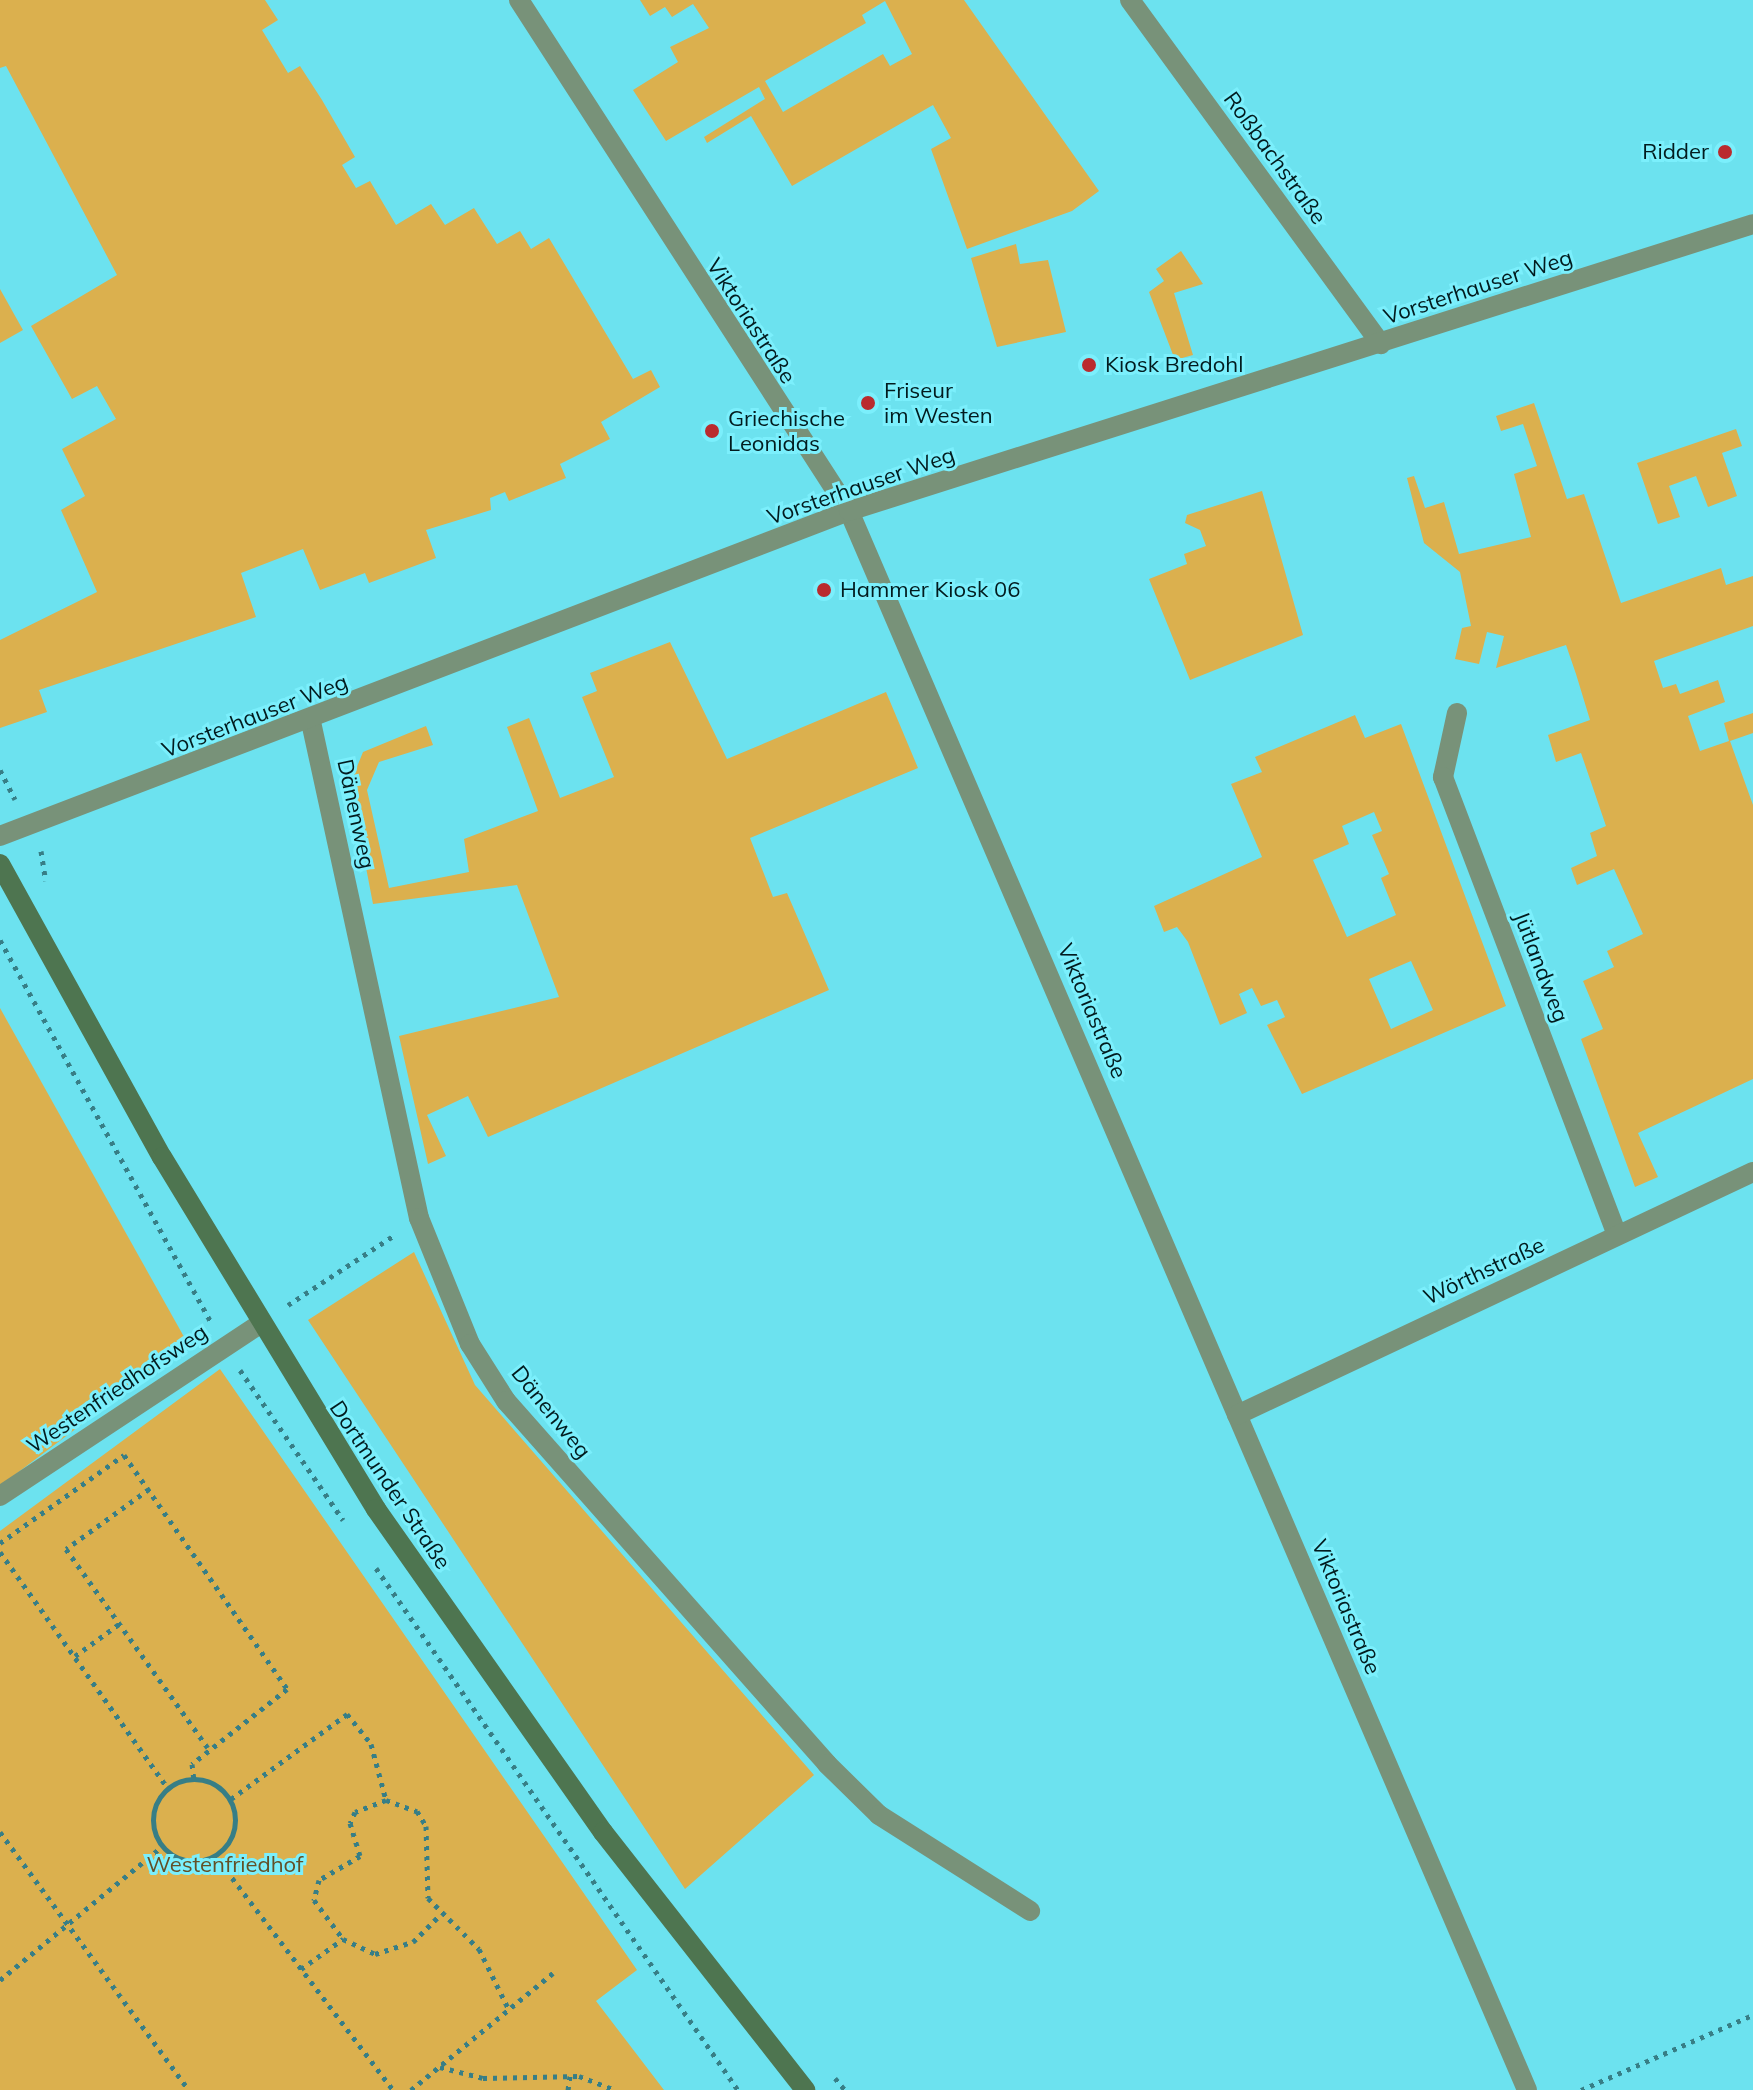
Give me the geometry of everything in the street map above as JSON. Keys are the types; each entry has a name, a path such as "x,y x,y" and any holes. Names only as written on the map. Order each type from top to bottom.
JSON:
{"main road":[{"name":"Dortmunder Straße","path":"0,864 260,1324 514,1710 805,2090"}],"street":[{"name":"Viktoriastraße","path":"519,0 849,511 1527,2090"},
{"name":"Roßbachstraße","path":"1130,0 1381,344"},
{"name":"Vorsterhauser Weg","path":"0,836 311,722 849,511 1752,228"},
{"name":"Jütlandweg","path":"1457,713 1443,777 1617,1234"},
{"name":"Dänenweg","path":"311,722 419,1218 470,1344 506,1401 797,1731 879,1815 1030,1911"},
{"name":"Wörthstraße","path":"1237,1415 1753,1172"},
{"name":"Westenfriedhofsweg","path":"0,1496 260,1324"}],"path":[{"path":"0,770 29,826 47,890"},
{"path":"283,1309 419,1218"},
{"path":"278,1299 292,1322"},
{"path":"0,1543 124,1455 287,1689 208,1748 192,1764 194,1781"},
{"path":"149,1489 66,1549 208,1748"},
{"path":"0,1552 169,1790"},
{"path":"75,1656 119,1624"},
{"path":"231,1799 347,1714 371,1744 386,1800"},
{"path":"194,1781 215,1784 231,1799 232,1837 214,1854 185,1860 160,1848 153,1814 169,1790 194,1781"},
{"path":"440,1915 393,1951 375,1954 343,1939 311,1891 360,1856 351,1835 355,1812 386,1800 417,1811 426,1826 431,1845 424,1883 440,1915 479,1949 509,2010"},
{"path":"0,1832 189,2090"},
{"path":"0,1980 160,1848"},
{"path":"214,1854 393,2090"},
{"path":"301,1969 343,1939"},
{"path":"411,2090 553,1973"},
{"path":"1581,2090 1753,2015"},
{"path":"440,2067 483,2078 570,2076 615,2090"},
{"path":"829,2071 845,2090"},
{"path":"568,2090 570,2076"}],"green space":[{"path":"0,0 265,0 278,20 262,30 288,73 300,66 322,100 355,157 342,165 356,188 370,181 396,225 431,204 445,225 474,208 497,244 520,231 531,249 549,238 633,379 651,370 660,387 601,422 610,439 560,464 566,478 509,501 505,492 490,498 491,510 426,530 436,558 369,583 365,573 320,590 303,549 241,573 256,617 39,690 47,712 0,728 0,640 97,592 61,510 85,496 62,449 116,419 97,386 72,399 31,326 117,275 6,66 0,68"},
{"path":"640,0 964,0 1099,191 1072,211 967,249 931,149 951,138 933,105 792,186 751,116 707,143 704,137 765,99 759,87 666,141 633,90 678,62 670,47 709,28 693,4 672,17 665,7 650,16","holes":["885,1 912,54 890,66 883,54 783,112 765,81 866,23 862,15"]},
{"path":"1016,244 1020,264 1048,260 1066,332 997,347 971,258"},
{"path":"1181,251 1203,284 1174,293 1193,355 1175,360 1149,292 1164,281 1156,269"},
{"path":"0,289 23,330 0,343"},
{"path":"1534,403 1567,499 1584,494 1621,603 1721,568 1726,585 1753,576 1753,626 1654,661 1663,688 1676,684 1680,694 1718,680 1725,702 1688,716 1700,751 1729,741 1724,723 1753,713 1753,733 1730,741 1753,805 1753,1079 1638,1133 1658,1177 1635,1187 1581,1039 1603,1029 1583,981 1614,967 1607,951 1643,934 1614,869 1577,885 1571,868 1597,856 1590,833 1606,826 1581,753 1556,762 1548,735 1590,720 1576,674 1566,645 1496,668 1504,636 1487,632 1479,664 1455,659 1462,628 1471,626 1460,572 1424,543 1407,478 1414,476 1425,508 1444,502 1459,554 1531,537 1514,474 1537,466 1523,424 1501,431 1496,416"},
{"path":"1736,429 1742,446 1722,453 1737,496 1708,507 1696,476 1669,486 1680,517 1658,524 1637,463"},
{"path":"1262,491 1303,635 1190,680 1149,579 1187,564 1184,554 1206,546 1200,530 1185,523 1187,515"},
{"path":"670,642 727,759 886,692 918,768 750,838 773,897 787,893 829,990 488,1137 468,1096 427,1115 446,1156 428,1164 399,1036 559,997 517,885 373,904 350,784 363,752 426,726 433,745 379,762 367,790 389,888 469,872 464,839 538,811 507,727 529,718 560,798 614,777 582,697 597,691 590,673"},
{"path":"1355,715 1365,738 1401,724 1506,1006 1302,1094 1267,1025 1285,1017 1277,1000 1261,1006 1252,988 1239,994 1247,1013 1220,1025 1188,942 1177,927 1164,932 1154,906 1262,857 1231,784 1262,772 1255,757","holes":["1374,812 1382,831 1372,835 1389,874 1381,878 1396,915 1347,937 1313,860 1349,844 1342,826","1411,961 1433,1010 1391,1029 1369,979"]},
{"path":"0,1008 188,1344 0,1486"},
{"path":"414,1252 475,1385 814,1775 685,1889 308,1320"},
{"name":"Westenfriedhof","path":"220,1369 637,1970 596,2001 664,2090 0,2090 0,1531"}],"place":[{"name":"Ridder","path":"1725,152"},
{"name":"Kiosk Bredohl","path":"1089,365"},
{"name":"Friseur im Westen","path":"868,403"},
{"name":"Griechische Leonidas","path":"712,431"},
{"name":"Hammer Kiosk 06","path":"824,590"}]}
